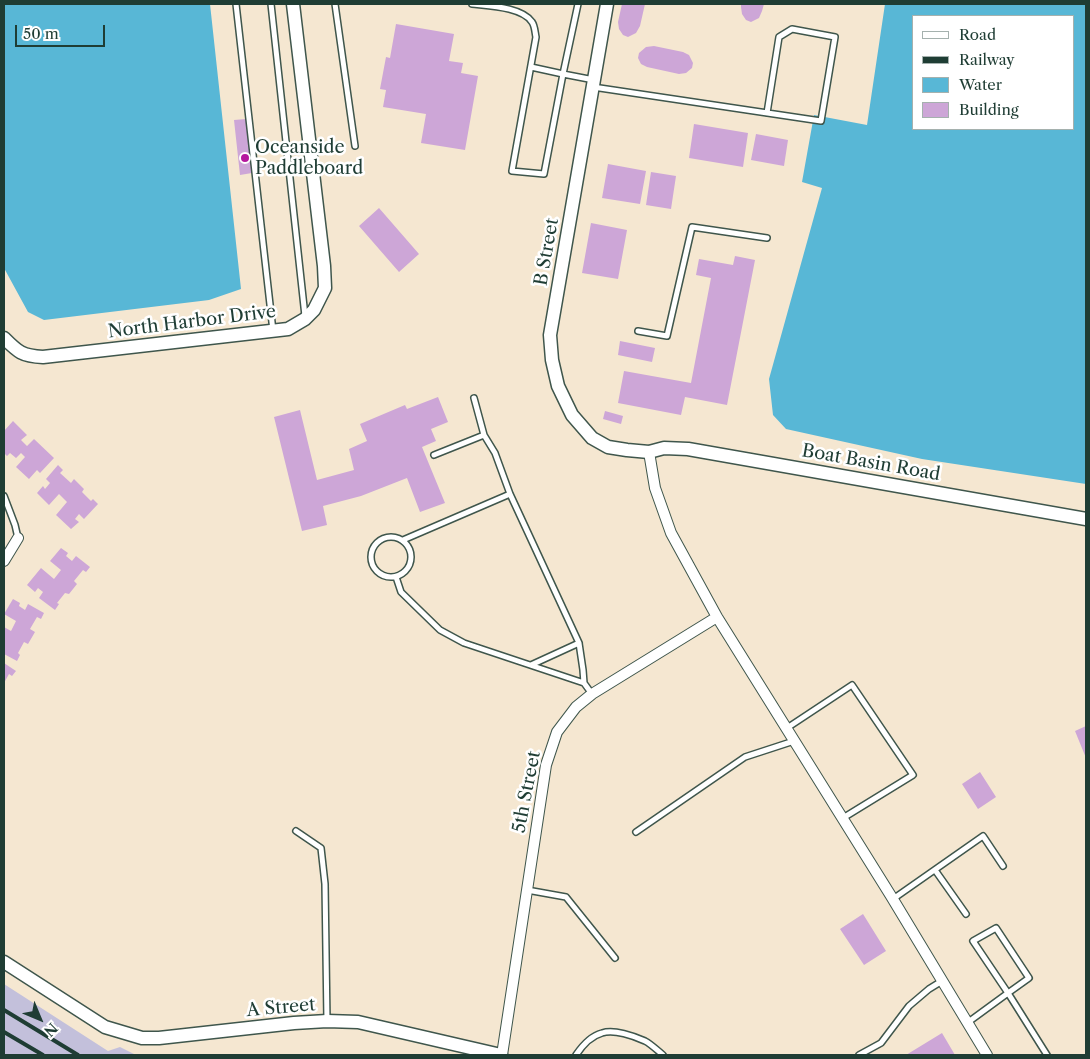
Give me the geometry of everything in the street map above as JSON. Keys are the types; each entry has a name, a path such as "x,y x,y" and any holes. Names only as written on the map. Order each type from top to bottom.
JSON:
{"street":[{"name":"North Harbor Drive","path":"4,338 17,351 29,356 43,357 288,329 305,319 314,310 325,288 324,266 293,4"},
{"name":"B Street","path":"607,4 550,335 552,360 558,386 572,415 592,438 608,447 649,452"},
{"name":"Boat Basin Road","path":"649,452 664,448 688,449 1086,519"},
{"path":"649,452 655,488 670,533 717,618 843,818 987,1055"},
{"path":"4,561 18,538"},
{"name":"5th Street","path":"502,1055 546,765 558,732 576,707 592,694 717,618"},
{"name":"A Street","path":"4,962 105,1027 142,1038 159,1038 294,1023 358,1022 502,1055"}],"lane":[{"path":"236,4 273,331"},
{"path":"271,4 305,319"},
{"path":"335,4 355,146"},
{"path":"472,4 524,14 534,23 536,37 512,171 544,174 578,4"},
{"path":"531,67 563,74 593,84 767,113 821,121 835,37 792,29 779,37 767,113"},
{"path":"638,331 667,336 692,227 767,238"},
{"path":"474,398 484,435 495,453 510,494 579,643 584,683 592,694"},
{"path":"434,456 484,435"},
{"path":"403,540 510,494"},
{"path":"4,496 18,538"},
{"path":"392,537 403,540 411,550 412,556 412,562 406,572 396,577 386,577 377,572 372,562 372,550 375,545 385,538 392,537"},
{"path":"396,577 401,592 440,630 464,643 584,683"},
{"path":"530,665 579,643"},
{"path":"786,728 852,685 913,776 843,818"},
{"path":"636,832 745,757 794,741"},
{"path":"296,831 321,848 325,884 327,1021"},
{"path":"893,899 983,836 1003,866"},
{"path":"935,870 966,914"},
{"path":"527,890 566,898 615,958"},
{"path":"967,1023 1008,992 1029,978 996,928 973,941 1008,992 1047,1055"},
{"path":"859,1055 882,1042 910,1006 929,989 942,981"},
{"path":"576,1055 583,1045 593,1038 602,1033 615,1032 646,1041 663,1055"}],"shaded area":[{"path":"4,984 108,1051 120,1047 136,1055 4,1055"}],"water":[{"path":"4,4 210,4 241,289 209,300 44,320 28,312 4,268"},
{"path":"885,4 1086,4 1086,484 922,459 786,429 773,415 769,379 822,188 802,182 814,115 867,125"}],"building":[{"path":"622,4 645,4 640,26 636,33 628,37 623,35 619,29 618,22"},
{"path":"741,4 764,4 759,18 751,22 746,20 742,14"},
{"path":"396,24 454,34 449,61 463,63 461,73 478,76 465,150 421,143 426,114 383,107 386,90 380,89 386,57 390,58"},
{"path":"654,46 689,55 693,63 692,68 686,73 679,74 641,64 638,58 639,53 646,47"},
{"path":"246,119 252,173 240,175 234,120"},
{"path":"694,124 748,133 743,167 689,158"},
{"path":"756,134 788,140 784,166 751,160"},
{"path":"608,164 646,171 640,204 602,198"},
{"path":"651,172 676,176 671,209 646,205"},
{"path":"379,208 419,254 399,272 359,226"},
{"path":"591,223 627,230 618,279 582,273"},
{"path":"735,256 755,260 727,405 685,397 681,415 618,403 624,371 691,383 711,278 696,275 699,259 733,265"},
{"path":"620,341 655,348 652,362 618,355"},
{"path":"438,397 448,422 431,429 436,441 422,447 445,503 420,512 407,478 361,496 323,506 327,525 302,531 274,417 300,410 317,480 354,470 349,449 367,441 360,424 405,405 407,409"},
{"path":"605,411 623,416 621,424 603,419"},
{"path":"13,421 27,435 21,440 27,446 34,439 54,458 40,473 37,470 29,479 16,467 25,457 21,453 16,458 10,453 7,456 4,453 4,431"},
{"path":"58,465 63,470 60,473 71,483 74,479 84,489 82,492 91,501 93,499 98,504 84,519 79,514 75,519 79,522 71,529 56,515 67,502 59,494 49,505 37,493 43,486 45,489 50,483 46,479"},
{"path":"61,548 68,553 66,556 72,561 76,556 90,567 86,572 83,570 74,581 77,584 69,594 65,593 57,603 59,604 55,610 39,598 43,592 38,588 35,592 27,585 41,568 54,579 61,570 50,561"},
{"path":"13,599 20,603 19,606 25,610 28,604 44,613 41,619 37,617 30,629 35,632 28,644 24,642 18,653 20,655 17,661 4,654 4,627 11,631 16,621 4,614"},
{"path":"4,663 16,671 12,676 9,674 4,683"},
{"path":"1086,726 1086,758 1075,731"},
{"path":"980,772 996,797 978,809 962,784"},
{"path":"863,914 886,951 864,965 840,929"},
{"path":"942,1033 955,1055 906,1055"}],"railway":[{"path":"4,1010 78,1055"},
{"path":"4,1032 43,1055"}],"place":[{"name":"Oceanside Paddleboard","path":"245,158"}]}
